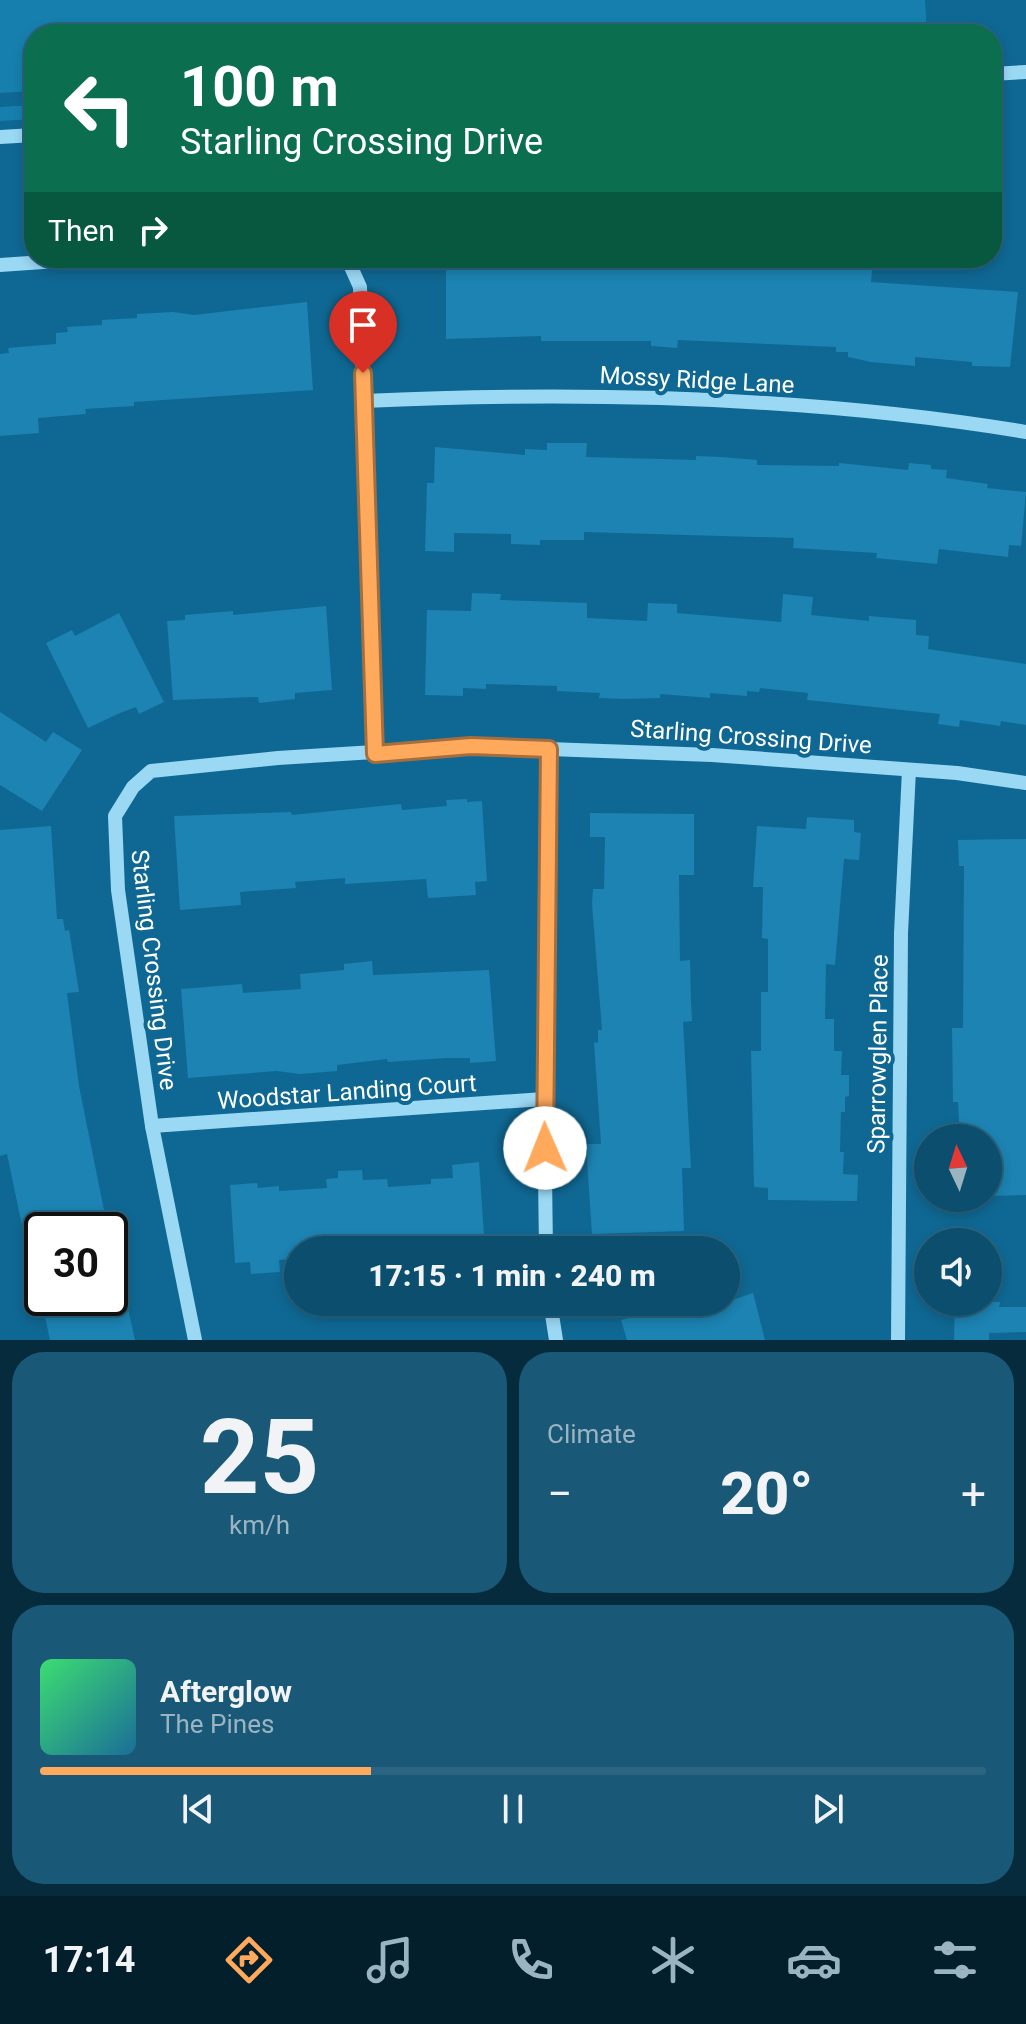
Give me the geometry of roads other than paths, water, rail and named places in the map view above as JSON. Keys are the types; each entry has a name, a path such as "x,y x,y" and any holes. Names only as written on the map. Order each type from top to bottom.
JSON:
{"street":[{"path":"1002,73 1026,72"},
{"path":"0,137 24,136"},
{"path":"0,265 24,263"},
{"path":"351,268 360,287 375,754"},
{"name":"Mossy Ridge Lane","path":"364,401 472,396 633,398 787,405 1026,432"},
{"name":"Starling Crossing Drive","path":"195,1340 152,1126 118,890 115,816 133,787 151,771 278,758 471,746 909,770 1026,783"},
{"path":"546,1236 544,1099 549,749"},
{"name":"Sparrowglen Place","path":"898,1340 901,933 909,770"},
{"name":"Woodstar Landing Court","path":"152,1126 544,1099"},
{"path":"552,1316 556,1340"}]}
